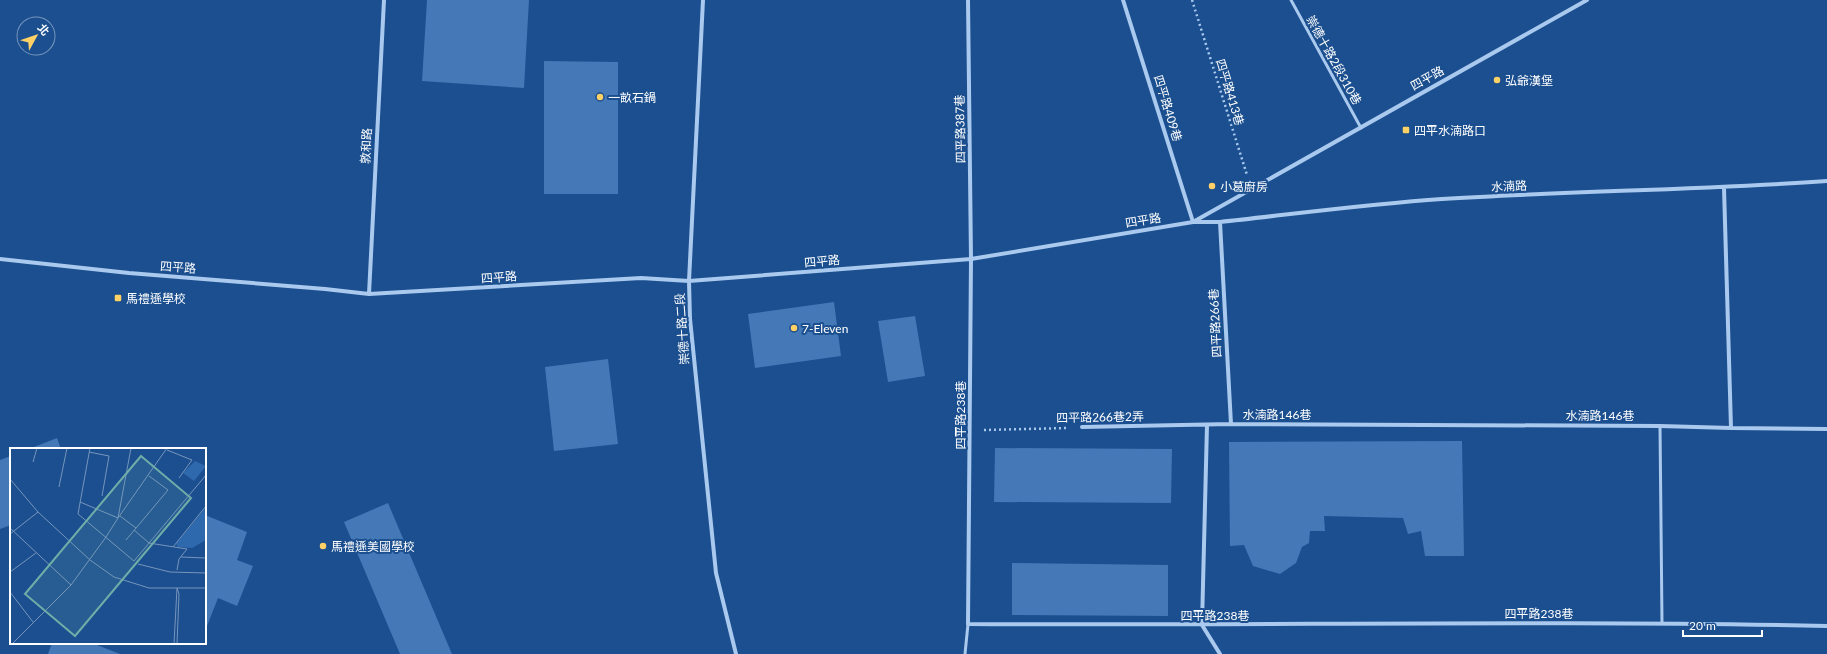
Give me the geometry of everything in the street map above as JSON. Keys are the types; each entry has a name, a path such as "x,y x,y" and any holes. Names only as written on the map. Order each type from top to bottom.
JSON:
{"street":[{"name":"敦和路","path":"369,294 384,0"},
{"name":"崇德十路二段","path":"703,0 689,282 690,319 716,573 736,654"},
{"name":"四平路387巷","path":"968,0 971,259"},
{"name":"四平路409巷","path":"1123,0 1193,222"},
{"name":"四平路","path":"0,259 129,273 369,294 642,278 689,282 971,259 1193,222 1587,0"},
{"name":"水湳路","path":"1193,222 1220,222 1441,199 1601,191 1724,188 1827,181"},
{"path":"1724,188 1731,428"},
{"name":"四平路266巷","path":"1220,222 1231,424"},
{"name":"四平路238巷","path":"971,259 968,624 1202,625 1662,622 1827,626"},
{"name":"水湳路146巷","path":"1231,424 1660,426 1827,429"},
{"name":"四平路266巷2弄","path":"1082,427 1231,424"},
{"path":"1207,425 1202,625 1220,654"}],"lane":[{"name":"崇德十路2段310巷","path":"1292,0 1361,128"},
{"path":"1660,426 1662,622"},
{"path":"965,654 968,624"}],"path":[{"name":"四平路413巷","path":"1192,0 1252,189"},
{"name":"四平路266巷2弄","path":"970,430 1082,427"}],"building":[{"path":"427,0 529,0 524,88 422,81"},
{"path":"544,61 618,62 618,194 544,194"},
{"name":"7-Eleven","path":"834,302 841,356 755,368 748,314"},
{"path":"915,316 925,376 888,382 878,321"},
{"path":"608,359 618,444 554,451 545,367"},
{"path":"57,438 61,448 32,448"},
{"path":"1462,441 1464,556 1425,556 1421,531 1408,534 1403,518 1324,516 1325,531 1310,531 1309,543 1302,547 1296,563 1280,574 1253,566 1244,545 1230,546 1229,442"},
{"path":"995,448 1172,449 1171,503 994,502"},
{"path":"10,456 10,525 0,529 0,460"},
{"path":"388,503 452,654 400,654 344,522"},
{"path":"206,515 247,532 237,560 253,566 237,606 218,598 206,628"},
{"path":"1012,563 1168,565 1168,616 1012,615"},
{"path":"52,644 95,644 120,654 48,654"}],"place":[{"name":"弘爺漢堡","path":"1497,80"},
{"name":"一畝石鍋","path":"600,97"},
{"name":"四平水湳路口","path":"1406,130"},
{"name":"小葛廚房","path":"1212,186"},
{"name":"馬禮遜學校","path":"118,298"},
{"name":"7-Eleven","path":"794,328"},
{"name":"馬禮遜美國學校","path":"323,546"}]}
